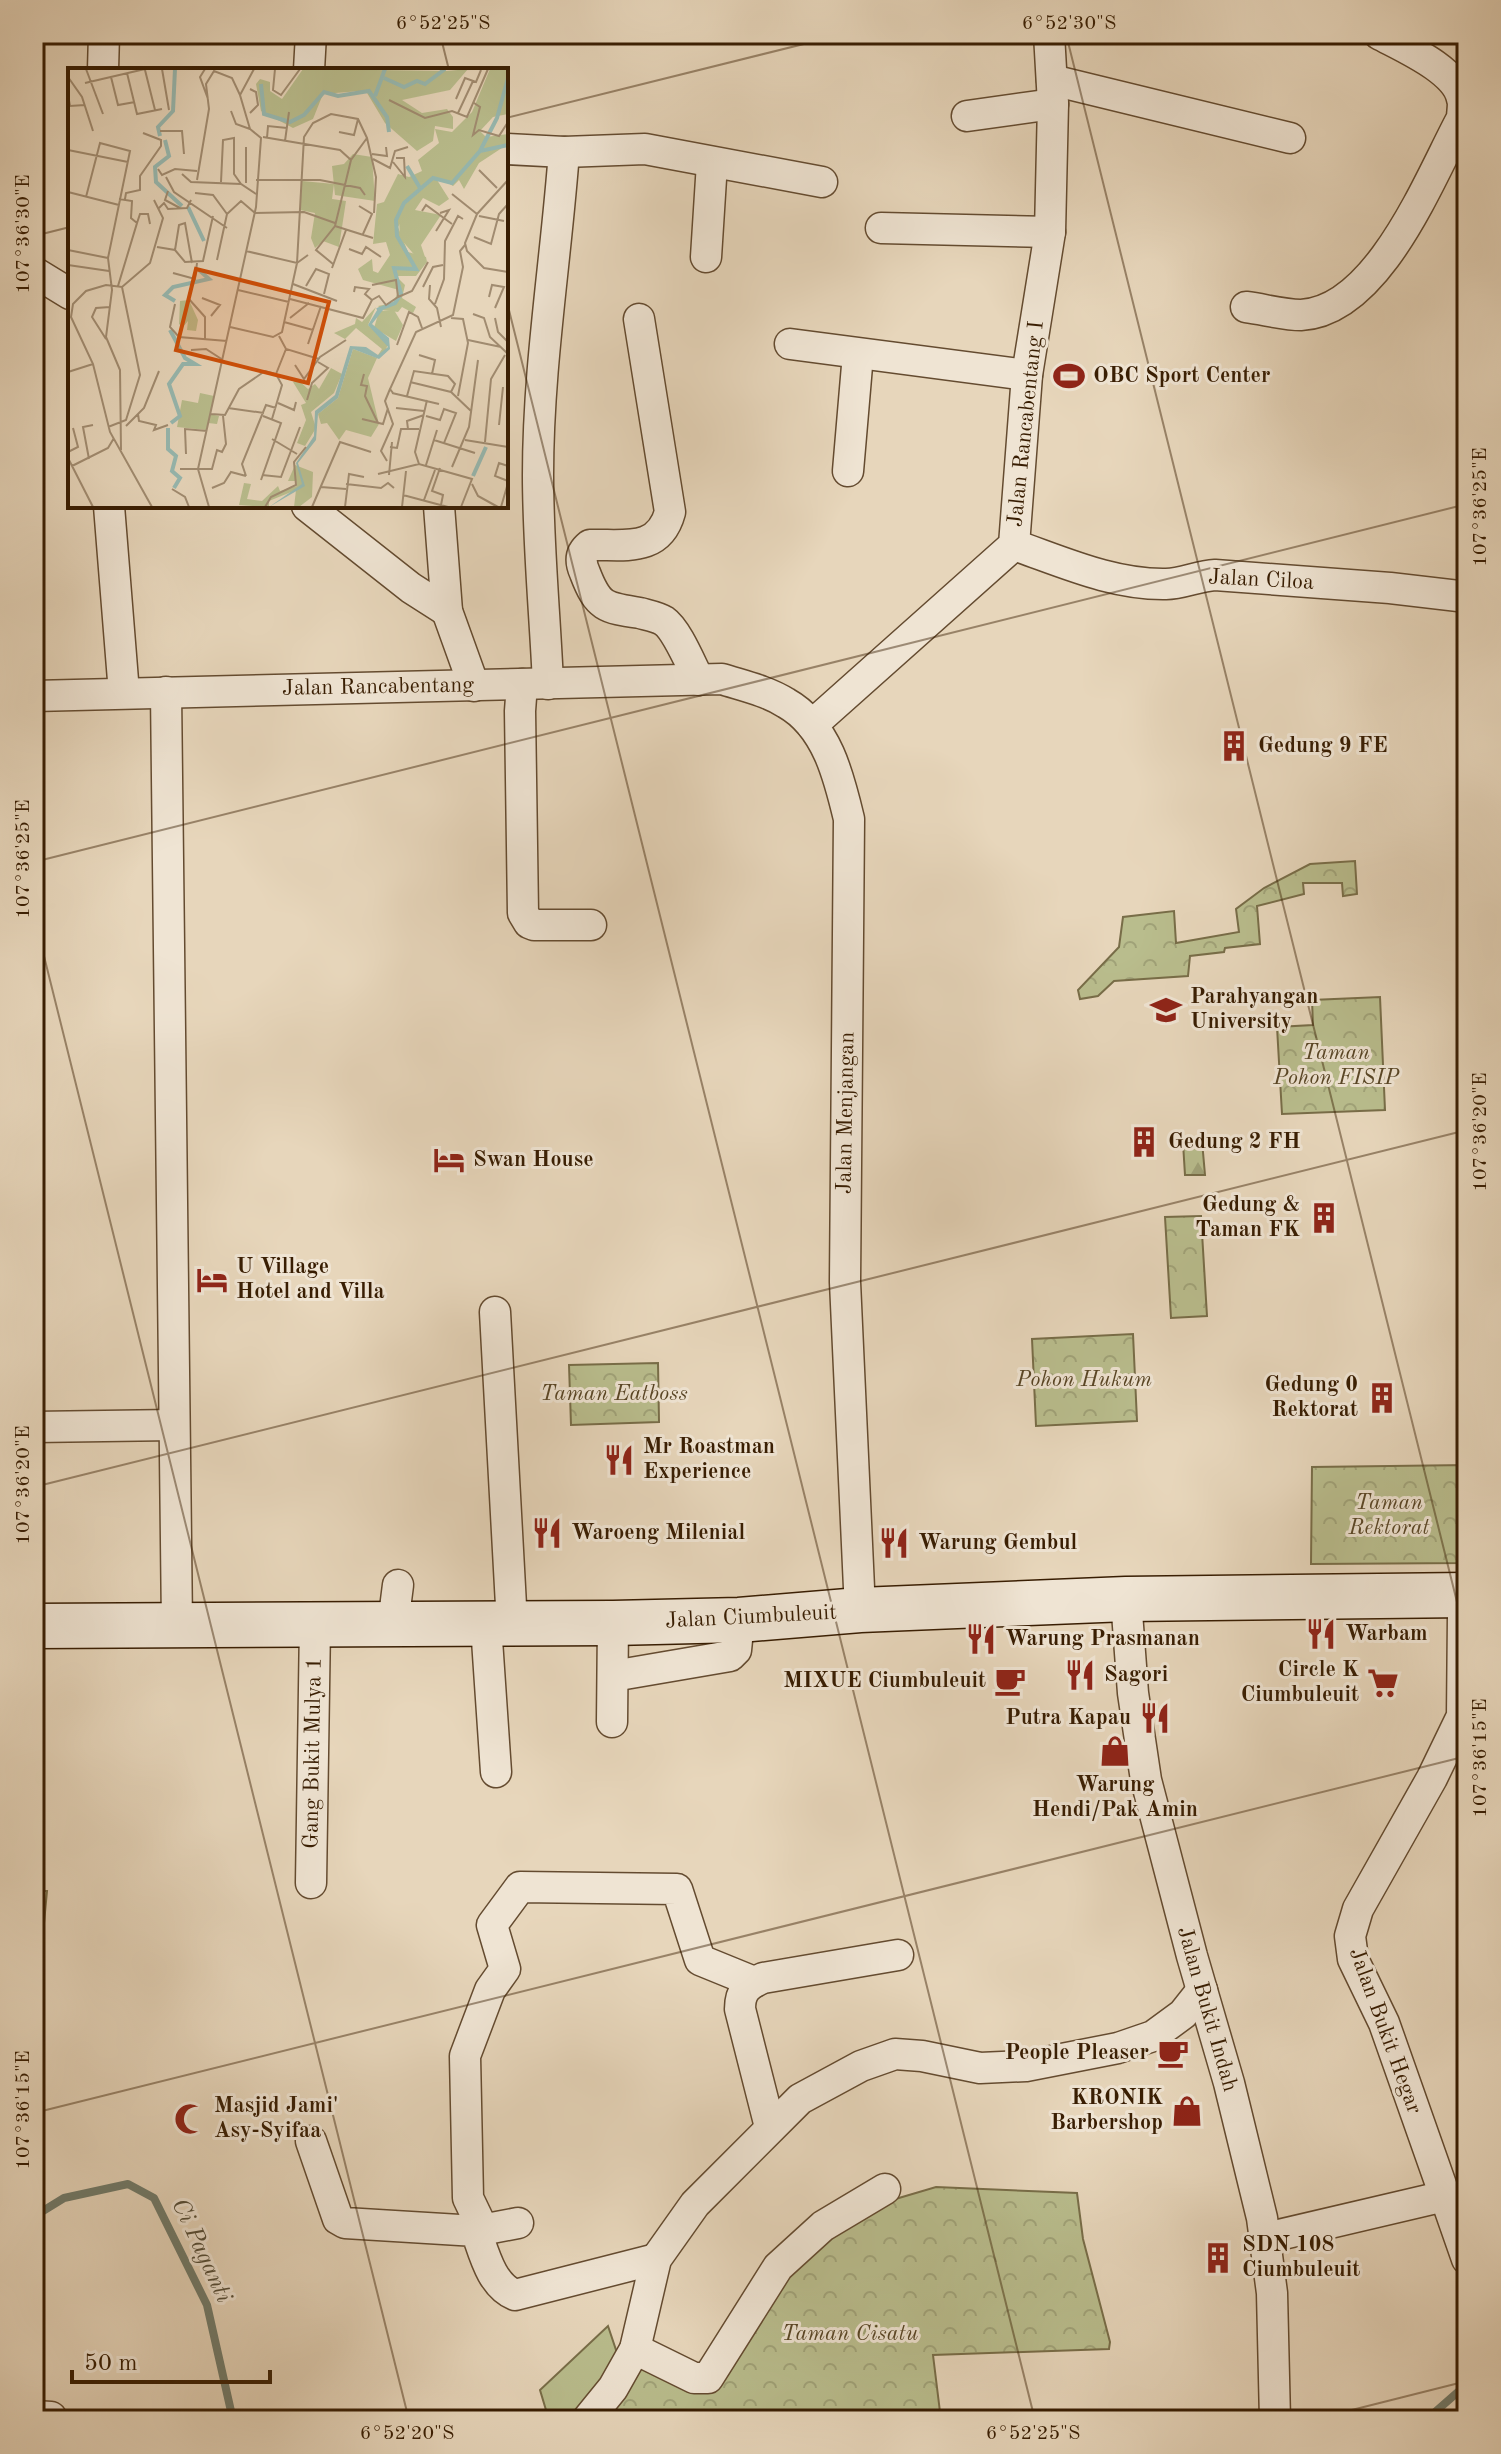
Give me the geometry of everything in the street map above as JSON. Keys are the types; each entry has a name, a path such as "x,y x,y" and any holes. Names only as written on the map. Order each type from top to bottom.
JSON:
{"main road":[{"name":"Jalan Ciumbuleuit","path":"34,1626 315,1624 396,1604 499,1624 739,1620 860,1610 1126,1599 1467,1595"}],"street":[{"path":"103,68 104,34"},
{"path":"309,68 311,34"},
{"name":"Jalan Rancabentang I","path":"812,725 1014,545 1027,375 1050,232 1053,92 1049,34"},
{"path":"1246,307 1301,315 1340,300 1364,282 1392,251 1462,118 1463,99 1457,86 1438,67 1379,34"},
{"path":"967,116 1053,92 1290,138"},
{"path":"508,149 564,152 645,149 822,182"},
{"path":"564,152 557,252 544,340 538,475 535,684 520,726 523,913 534,925 591,925"},
{"path":"706,257 712,163"},
{"path":"881,228 1050,232"},
{"path":"34,272 68,293"},
{"path":"639,319 670,512 659,535 645,543 590,545 583,553 581,564 593,595 603,604 664,621 711,680"},
{"path":"790,344 1027,375"},
{"path":"848,471 858,354"},
{"path":"109,508 124,693"},
{"path":"310,508 411,588 447,611"},
{"path":"439,508 447,611 474,686"},
{"name":"Jalan Ciloa","path":"1014,545 1093,573 1137,583 1170,584 1215,575 1467,597"},
{"name":"Jalan Rancabentang","path":"34,696 711,680"},
{"name":"Jalan Menjangan","path":"711,680 788,704 812,725 836,769 849,819 845,1268 860,1610"},
{"path":"166,692 177,1626"},
{"path":"495,1312 499,1624 496,1772"},
{"path":"34,1427 174,1425"},
{"name":"Jalan Bukit Indah","path":"1126,1599 1133,1693 1146,1780 1229,2083 1266,2238 1272,2293 1275,2420"},
{"name":"Jalan Bukit Hegar","path":"1467,1601 1463,1615 1462,1716 1432,1778 1358,1909 1350,1936 1353,1959 1384,2023 1467,2259"},
{"path":"613,1676 730,1656 736,1650 739,1620"},
{"path":"612,1722 613,1623"},
{"name":"Gang Bukit Mulya 1","path":"311,1883 315,1624"},
{"path":"656,2259 515,2295 506,2291 492,2273 468,2198 465,2056 490,1990 505,1969 492,1925 520,1887 677,1889 700,1960 754,1982"},
{"path":"770,2127 740,2009 743,1990 754,1982 790,1972 898,1955"},
{"path":"587,2420 613,2388 635,2349 656,2259 695,2204 800,2099 861,2066 895,2054 922,2056 980,2068 1026,2066 1118,2048 1153,2036 1183,2014 1202,1990"},
{"path":"311,2141 338,2219 345,2223 478,2226 518,2223"},
{"path":"635,2349 694,2378 708,2378 778,2267 823,2226 885,2189"},
{"path":"1266,2238 1445,2196"}],"green space":[{"path":"1355,861 1357,894 1343,896 1342,883 1303,883 1304,894 1257,906 1260,944 1190,956 1188,976 1114,981 1098,996 1080,999 1078,990 1119,947 1123,917 1174,911 1176,943 1239,932 1236,909 1264,888 1310,864"},
{"name":"Taman Pohon FISIP","path":"1380,997 1385,1110 1282,1114 1277,1027 1313,1025 1312,1000"},
{"path":"1202,1141 1205,1175 1185,1175 1183,1143"},
{"path":"1201,1216 1207,1316 1171,1318 1165,1217"},
{"name":"Pohon Hukum","path":"1133,1334 1137,1421 1036,1426 1032,1339"},
{"name":"Taman Eatboss","path":"658,1363 659,1422 571,1425 569,1365"},
{"name":"Taman Rektorat","path":"1467,1465 1467,1563 1311,1564 1312,1467"},
{"path":"34,1891 47,1891 44,1923 34,1923"},
{"name":"Taman Cisatu","path":"936,2187 1077,2193 1083,2239 1110,2342 1109,2349 933,2355 941,2420 594,2420 636,2360 683,2386 833,2230 882,2203"},
{"path":"608,2326 617,2353 617,2370 569,2420 549,2420 540,2390"}],"waterway":[{"name":"Ci Paganti","path":"34,2333 38,2214 64,2198 128,2184 154,2198 207,2305 233,2420"},
{"name":"Ci Paganti","path":"1426,2420 1467,2384"}],"place":[{"name":"OBC Sport Center","path":"1069,376"},
{"name":"Gedung 9 FE","path":"1234,746"},
{"name":"Parahyangan University","path":"1166,1010"},
{"name":"Gedung 2 FH","path":"1144,1142"},
{"name":"Swan House","path":"449,1160"},
{"name":"Gedung & Taman FK","path":"1324,1218"},
{"name":"U Village Hotel and Villa","path":"212,1280"},
{"name":"Gedung 0 Rektorat","path":"1382,1398"},
{"name":"Mr Roastman Experience","path":"619,1460"},
{"name":"Waroeng Milenial","path":"547,1533"},
{"name":"Warung Gembul","path":"894,1543"},
{"name":"Warbam","path":"1321,1634"},
{"name":"Warung Prasmanan","path":"981,1639"},
{"name":"Sagori","path":"1080,1675"},
{"name":"MIXUE Ciumbuleuit","path":"1010,1681"},
{"name":"Circle K Ciumbuleuit","path":"1383,1683"},
{"name":"Putra Kapau","path":"1155,1718"},
{"name":"Warung Hendi/Pak Amin","path":"1115,1751"},
{"name":"People Pleaser","path":"1173,2053"},
{"name":"KRONIK Barbershop","path":"1187,2111"},
{"name":"Masjid Jami' Asy-Syifaa","path":"190,2119"},
{"name":"SDN 108 Ciumbuleuit","path":"1218,2258"}]}
